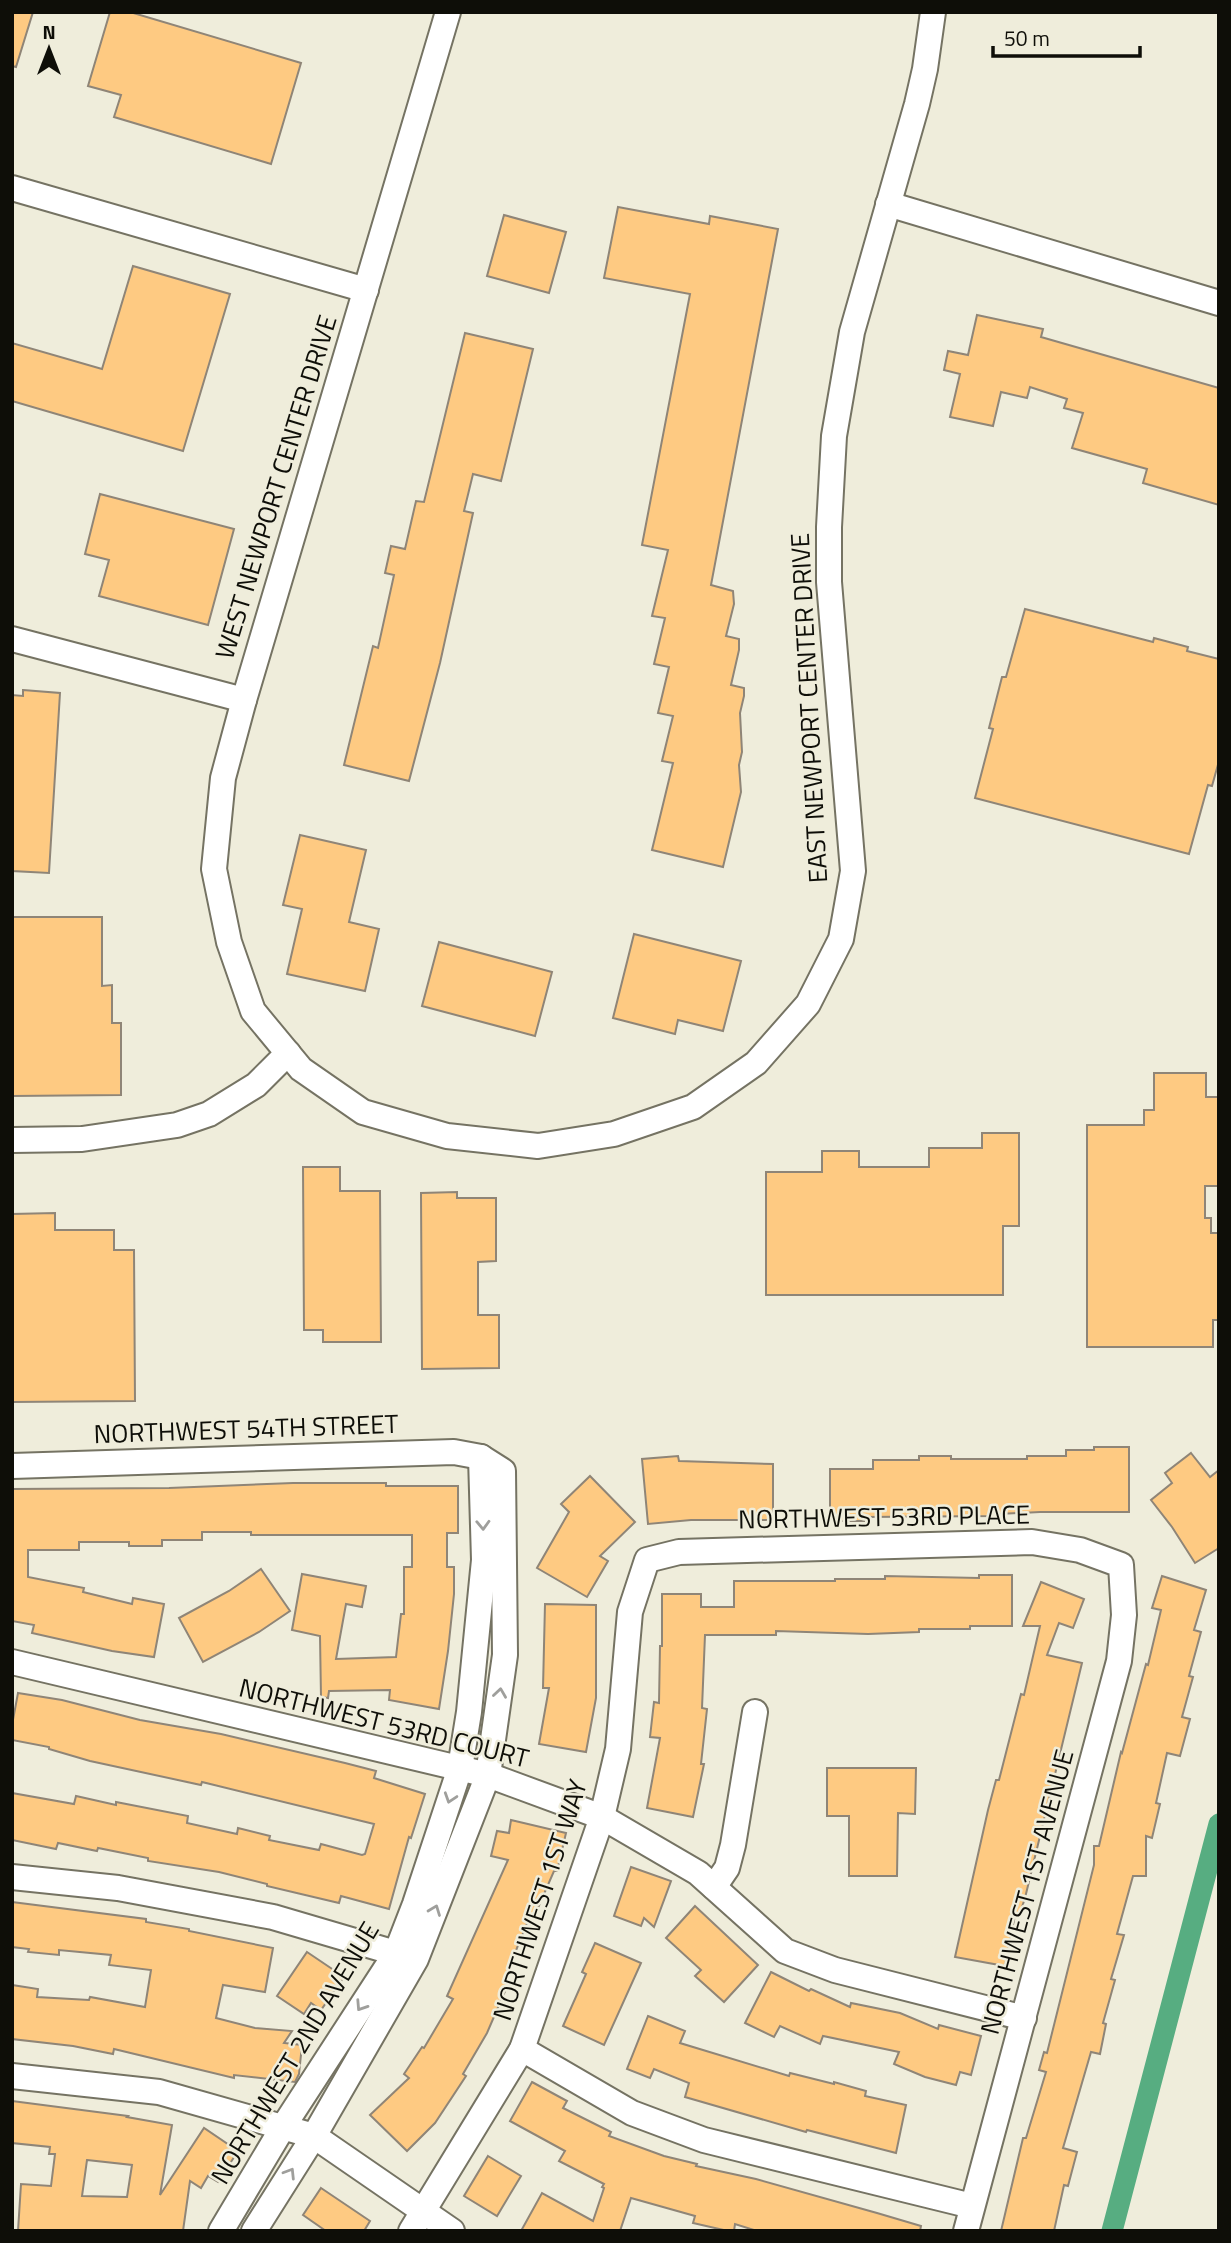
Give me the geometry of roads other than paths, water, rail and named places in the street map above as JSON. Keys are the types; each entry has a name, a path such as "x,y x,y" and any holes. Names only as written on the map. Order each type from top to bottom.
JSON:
{"street":[{"name":"WEST NEWPORT CENTER DRIVE","path":"448,12 244,700 223,778 214,870 229,942 253,1011 301,1069 363,1112 447,1136 538,1146"},
{"name":"EAST NEWPORT CENTER DRIVE","path":"538,1146 614,1134 693,1107 757,1063 808,1004 841,939 853,871 829,582 834,436 852,332 923,80 933,12"},
{"name":"WEST NEWPORT CENTER DRIVE","path":"12,188 366,290"},
{"path":"888,204 1219,303"},
{"name":"WEST NEWPORT CENTER DRIVE","path":"12,639 244,700"},
{"path":"12,1140 82,1139 177,1125 209,1114 256,1085 288,1053"},
{"name":"NORTHWEST 54TH STREET","path":"12,1466 454,1452 481,1457"},
{"name":"NORTHWEST 2ND AVENUE","path":"221,2231 283,2127 406,1956 415,1903 460,1768 469,1712 484,1560 481,1457"},
{"name":"NORTHWEST 2ND AVENUE","path":"254,2231 314,2136 406,1956 488,1775 505,1655 503,1471 481,1457"},
{"name":"NORTHWEST 53RD PLACE","path":"646,1560 679,1552 1032,1542 1080,1550 1121,1565"},
{"name":"NORTHWEST 1ST WAY","path":"417,2220 522,2049 602,1817 618,1749 630,1612 646,1560"},
{"name":"NORTHWEST 1ST AVENUE","path":"966,2231 1119,1661 1124,1615 1121,1565"},
{"name":"NORTHWEST 53RD COURT","path":"12,1662 488,1775 602,1817 698,1873 785,1951 835,1970 1024,2018"},
{"path":"714,1887 727,1868 733,1845 755,1712"},
{"path":"12,1877 118,1888 273,1917 406,1956"},
{"path":"522,2049 632,2113 704,2140 972,2206"},
{"path":"12,2076 159,2092 314,2136 417,2220 452,2231"}],"waterway":[{"path":"1112,2231 1219,1824"}]}
